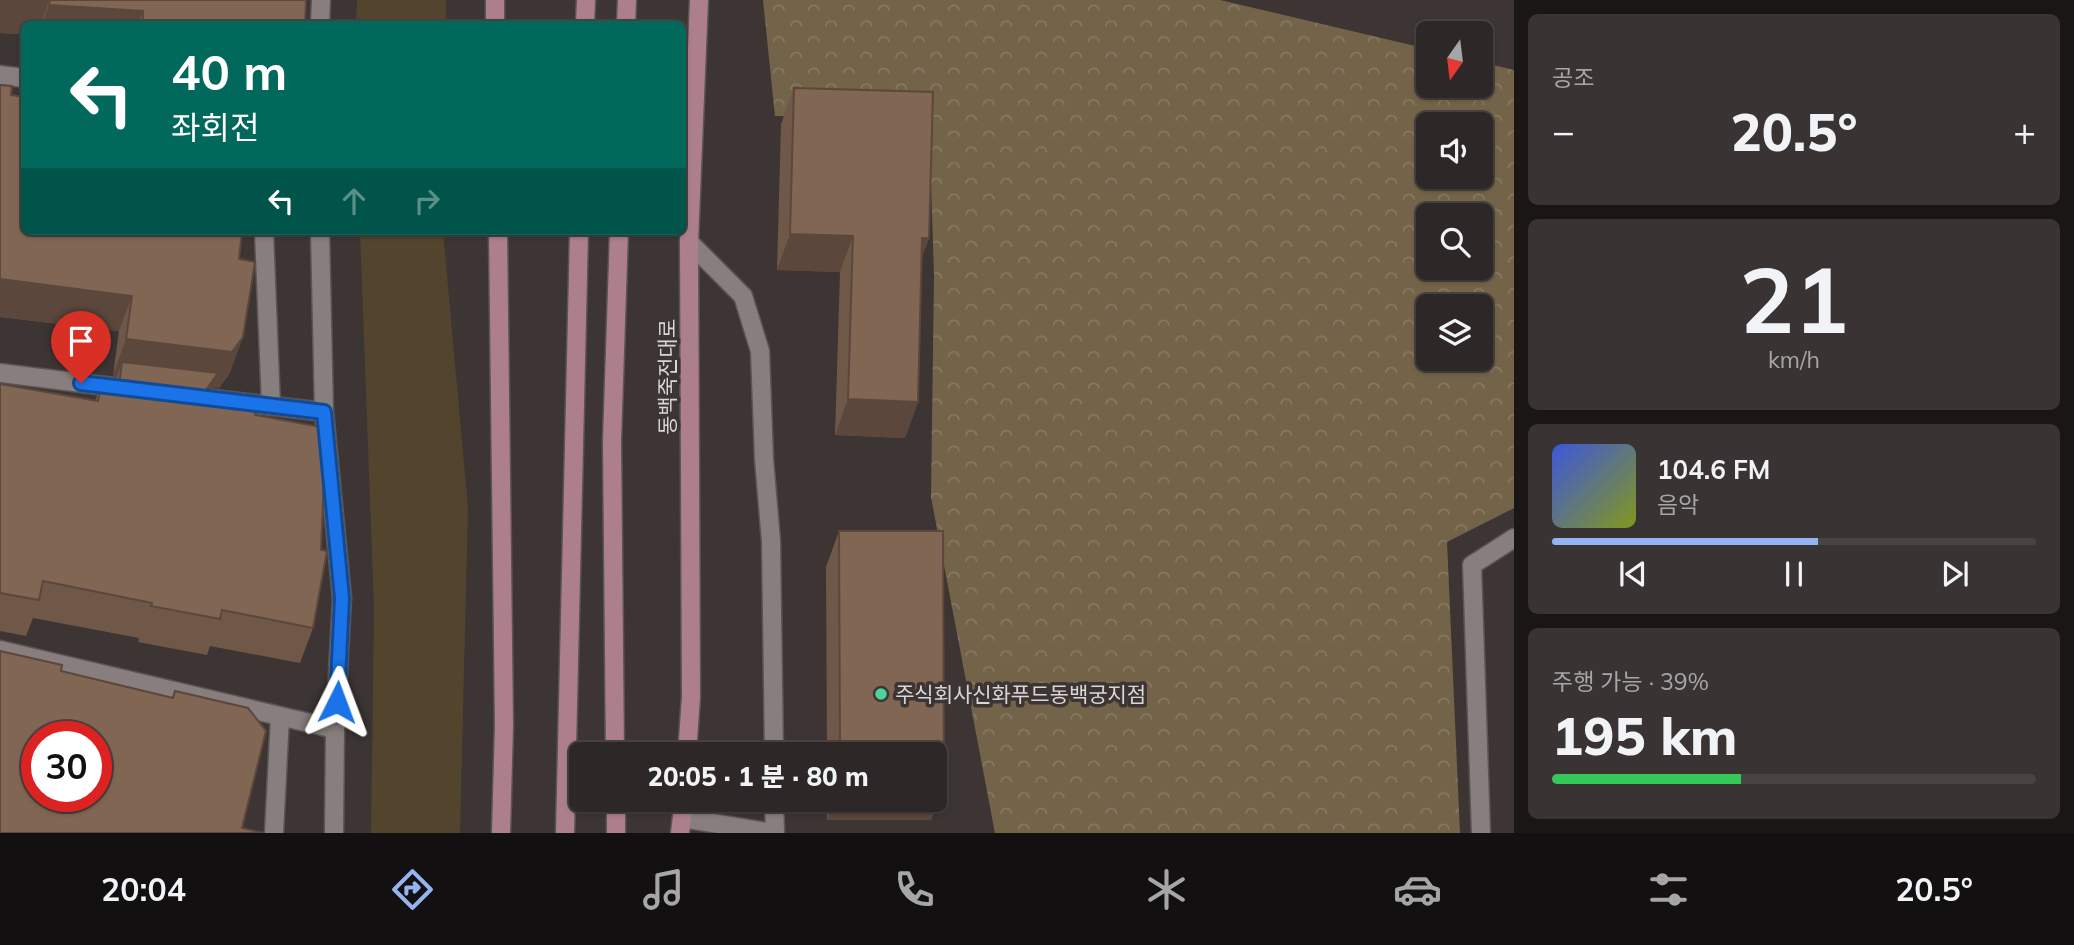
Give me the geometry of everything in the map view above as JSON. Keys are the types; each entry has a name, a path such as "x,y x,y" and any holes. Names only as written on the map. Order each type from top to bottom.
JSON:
{"main road":[{"path":"495,0 495,21"},
{"path":"585,21 586,0"},
{"path":"626,21 627,0"},
{"name":"동백죽전대로","path":"688,742 691,697 689,242 699,0"},
{"path":"498,235 504,725 500,833"},
{"path":"565,833 579,235"},
{"path":"615,742 612,441 619,235"},
{"path":"616,812 616,833"}],"street":[{"path":"320,21 321,0"},
{"path":"0,75 21,78"},
{"path":"264,235 271,406"},
{"path":"320,235 324,412 342,598 335,729 334,833"},
{"path":"689,242 743,296 760,351 764,459 771,541 774,742"},
{"path":"0,373 135,390"},
{"path":"176,394 324,412"},
{"path":"1481,833 1472,565 1514,538"},
{"path":"0,650 335,729"},
{"path":"274,833 280,716"},
{"path":"682,817 773,833 774,812"}],"shaded area":[{"path":"357,0 446,0 446,21 356,21"},
{"path":"360,235 443,235 468,507 460,833 371,833 374,608"}],"green space":[{"path":"763,0 1220,0 1416,46 1416,98 1493,98 1493,65 1514,70 1514,508 1447,542 1460,833 995,833 931,497 934,276 929,118 775,116"}],"building":[{"path":"50,0 306,0 305,21 143,21 143,11 49,5"},
{"path":"0,85 12,86 11,95 21,97 21,235 242,235 239,259 255,262 243,337 232,352 126,339 132,296 0,279"},
{"path":"794,88 933,92 929,238 922,238 918,402 848,399 853,236 790,234"},
{"path":"122,362 218,373 198,401 326,428 321,550 327,551 313,628 222,610 220,619 43,581 39,600 0,593 0,384 98,401 102,382 119,386"},
{"path":"839,531 943,531 944,742 840,742"},
{"path":"0,651 62,665 61,671 173,698 175,691 248,708 266,731 242,828 264,833 0,833"}],"place":[{"name":"주식회사신화푸드동백궁지점","path":"881,694"}],"route":[{"path":"81,383 324,412 342,598 337,702"}]}
